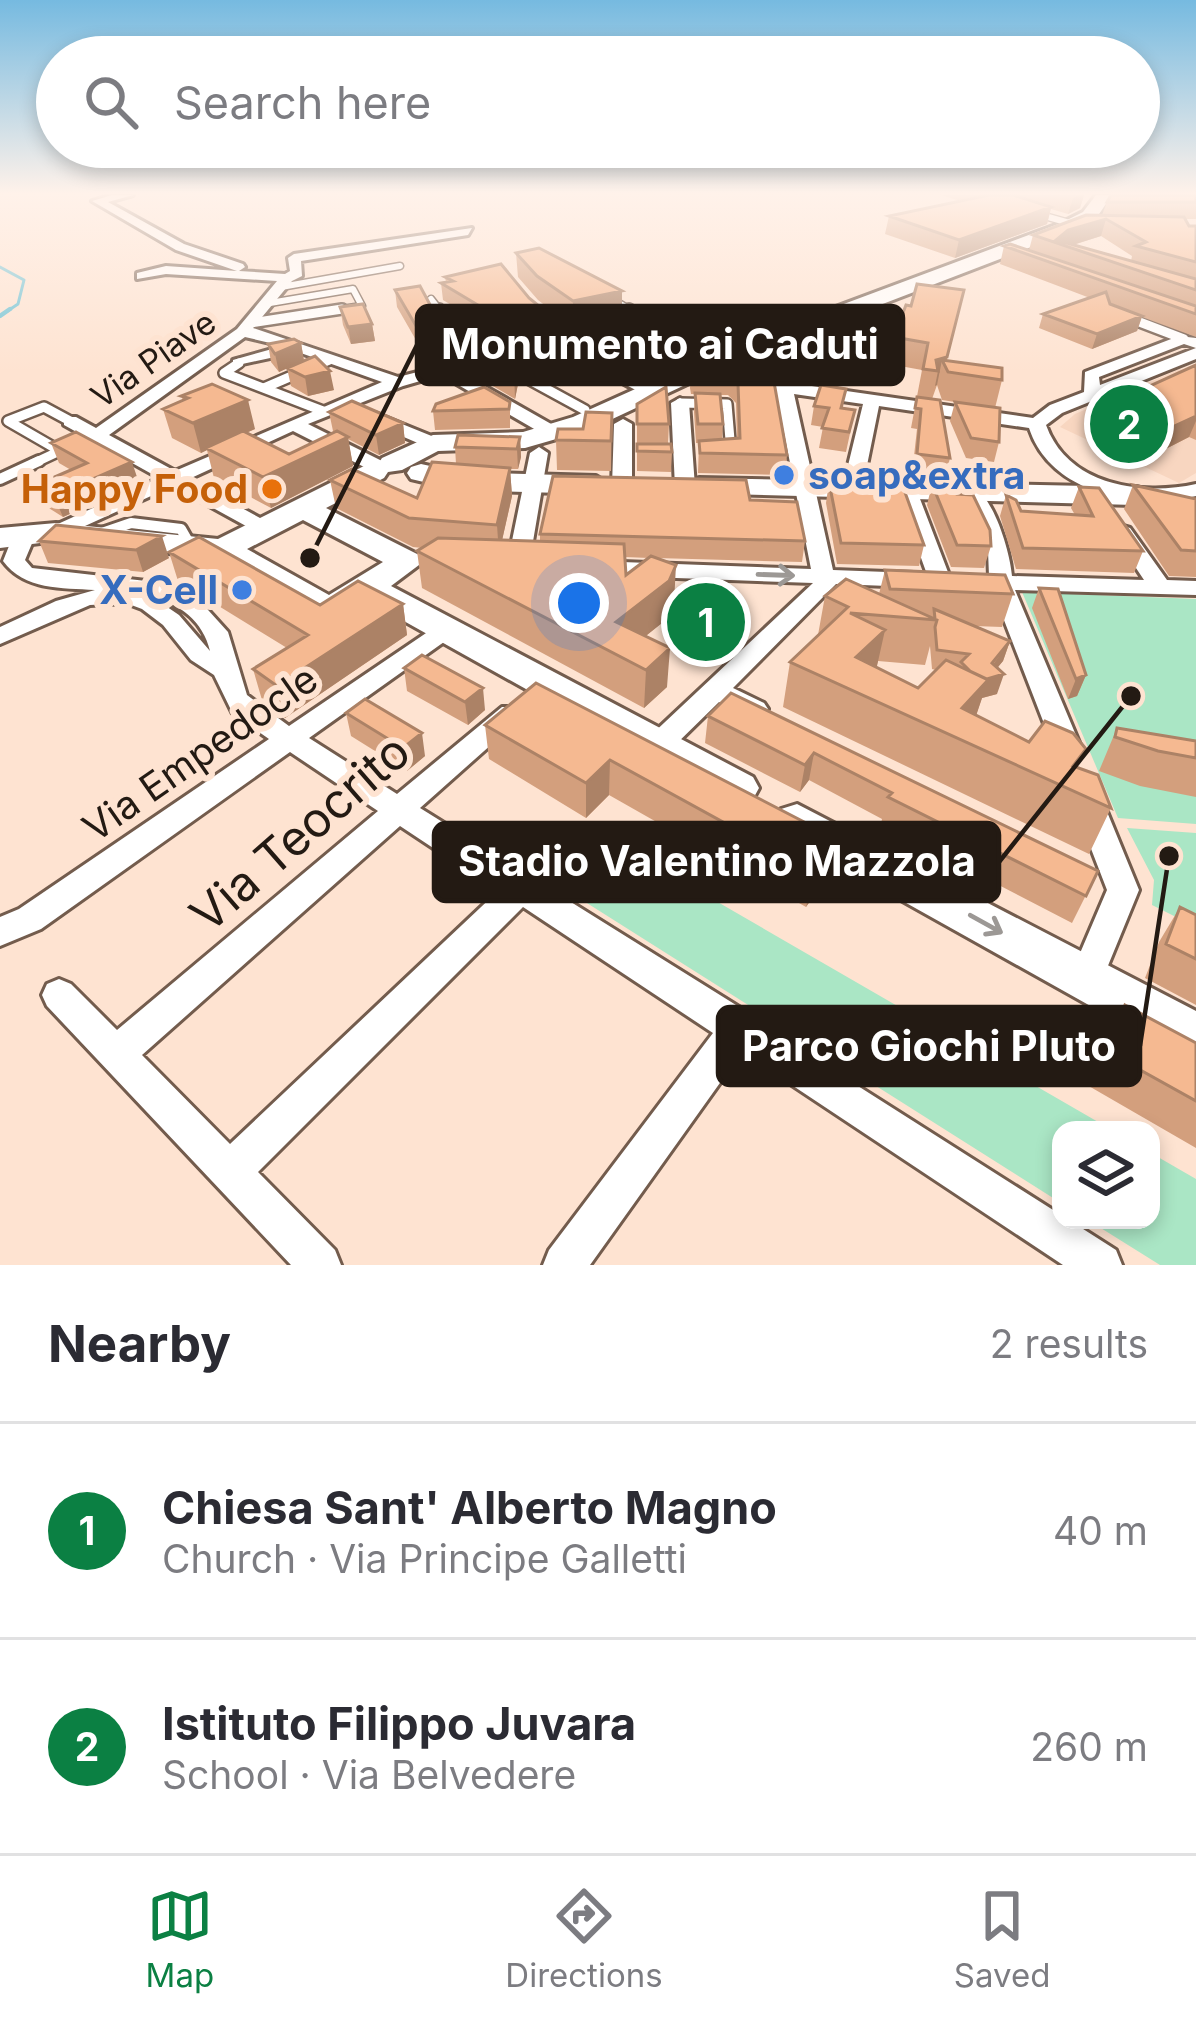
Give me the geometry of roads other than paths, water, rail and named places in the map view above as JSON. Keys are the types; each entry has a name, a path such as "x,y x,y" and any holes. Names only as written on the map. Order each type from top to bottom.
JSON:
{"street":[{"path":"199,254 279,280 297,273 294,258 319,254"},
{"path":"293,424 393,470 458,481 543,456 651,391 988,254"},
{"path":"680,326 758,347 1035,254"},
{"name":"Via Piave","path":"98,435 247,328 279,280 166,270 142,276"},
{"path":"1130,318 1166,311"},
{"path":"11,547 71,533 176,478 397,382 447,372 477,358 654,320"},
{"path":"247,328 397,382"},
{"path":"561,338 651,391"},
{"path":"658,745 825,586 782,380 872,400 1036,424 1056,409 1192,345"},
{"path":"239,363 299,347"},
{"path":"144,586 209,547 442,450 520,449 565,440 751,355 758,347"},
{"path":"447,372 543,456"},
{"path":"852,490 872,400"},
{"path":"654,486 680,403"},
{"path":"333,407 395,427 433,414"},
{"path":"70,421 264,528"},
{"path":"623,424 666,453"},
{"path":"1036,424 1063,479 1098,495 1196,490"},
{"path":"393,470 395,427"},
{"path":"393,470 525,440 543,456 654,486 972,492 1063,479 1196,514"},
{"path":"654,486 666,453"},
{"path":"543,456 530,566 1196,588"},
{"path":"907,491 940,580"},
{"path":"972,492 999,550 1001,582 1123,890 1086,979"},
{"path":"1098,495 1160,587"},
{"path":"71,533 209,547 329,610 418,562 302,508"},
{"path":"11,547 51,579 144,586 209,621 217,634 231,696 242,708 1101,1265"},
{"path":"367,586 443,632 1196,1040"},
{"path":"0,636 106,591 149,604 170,619 201,661 224,669"},
{"name":"Via Empedocle","path":"0,932 30,919 443,632"},
{"name":"Via Teocrito","path":"117,1053 403,810 544,683"},
{"path":"716,690 780,721"},
{"path":"1080,869 1123,890"},
{"path":"230,1171 523,887"},
{"path":"59,995 320,1265"},
{"path":"564,1265 739,1027"}],"lane":[{"path":"279,280 400,266"},
{"path":"247,328 362,306 341,276"},
{"path":"264,304 353,289"},
{"path":"590,289 654,320"},
{"path":"431,299 477,358"},
{"path":"534,306 561,338"},
{"path":"1130,318 1192,345"},
{"path":"262,388 329,360"},
{"path":"447,372 497,362 585,410"},
{"path":"239,363 224,373 333,407"},
{"path":"680,403 727,404 731,453 715,453"},
{"path":"60,451 8,421 44,407 70,421"},
{"path":"0,479 98,435"}],"waterway":[{"path":"0,267 24,280 18,304 6,312"},
{"path":"0,316 10,309"}],"place":[{"name":"Istituto Filippo Juvara","path":"1129,424"},
{"name":"soap&extra","path":"784,475"},
{"name":"Happy Food","path":"272,489"},
{"name":"Monumento ai Caduti","path":"310,558"},
{"name":"X-Cell","path":"242,590"},
{"name":"Chiesa Sant' Alberto Magno","path":"706,622"},
{"name":"Stadio Valentino Mazzola","path":"1131,696"},
{"name":"Parco Giochi Pluto","path":"1169,856"}]}
